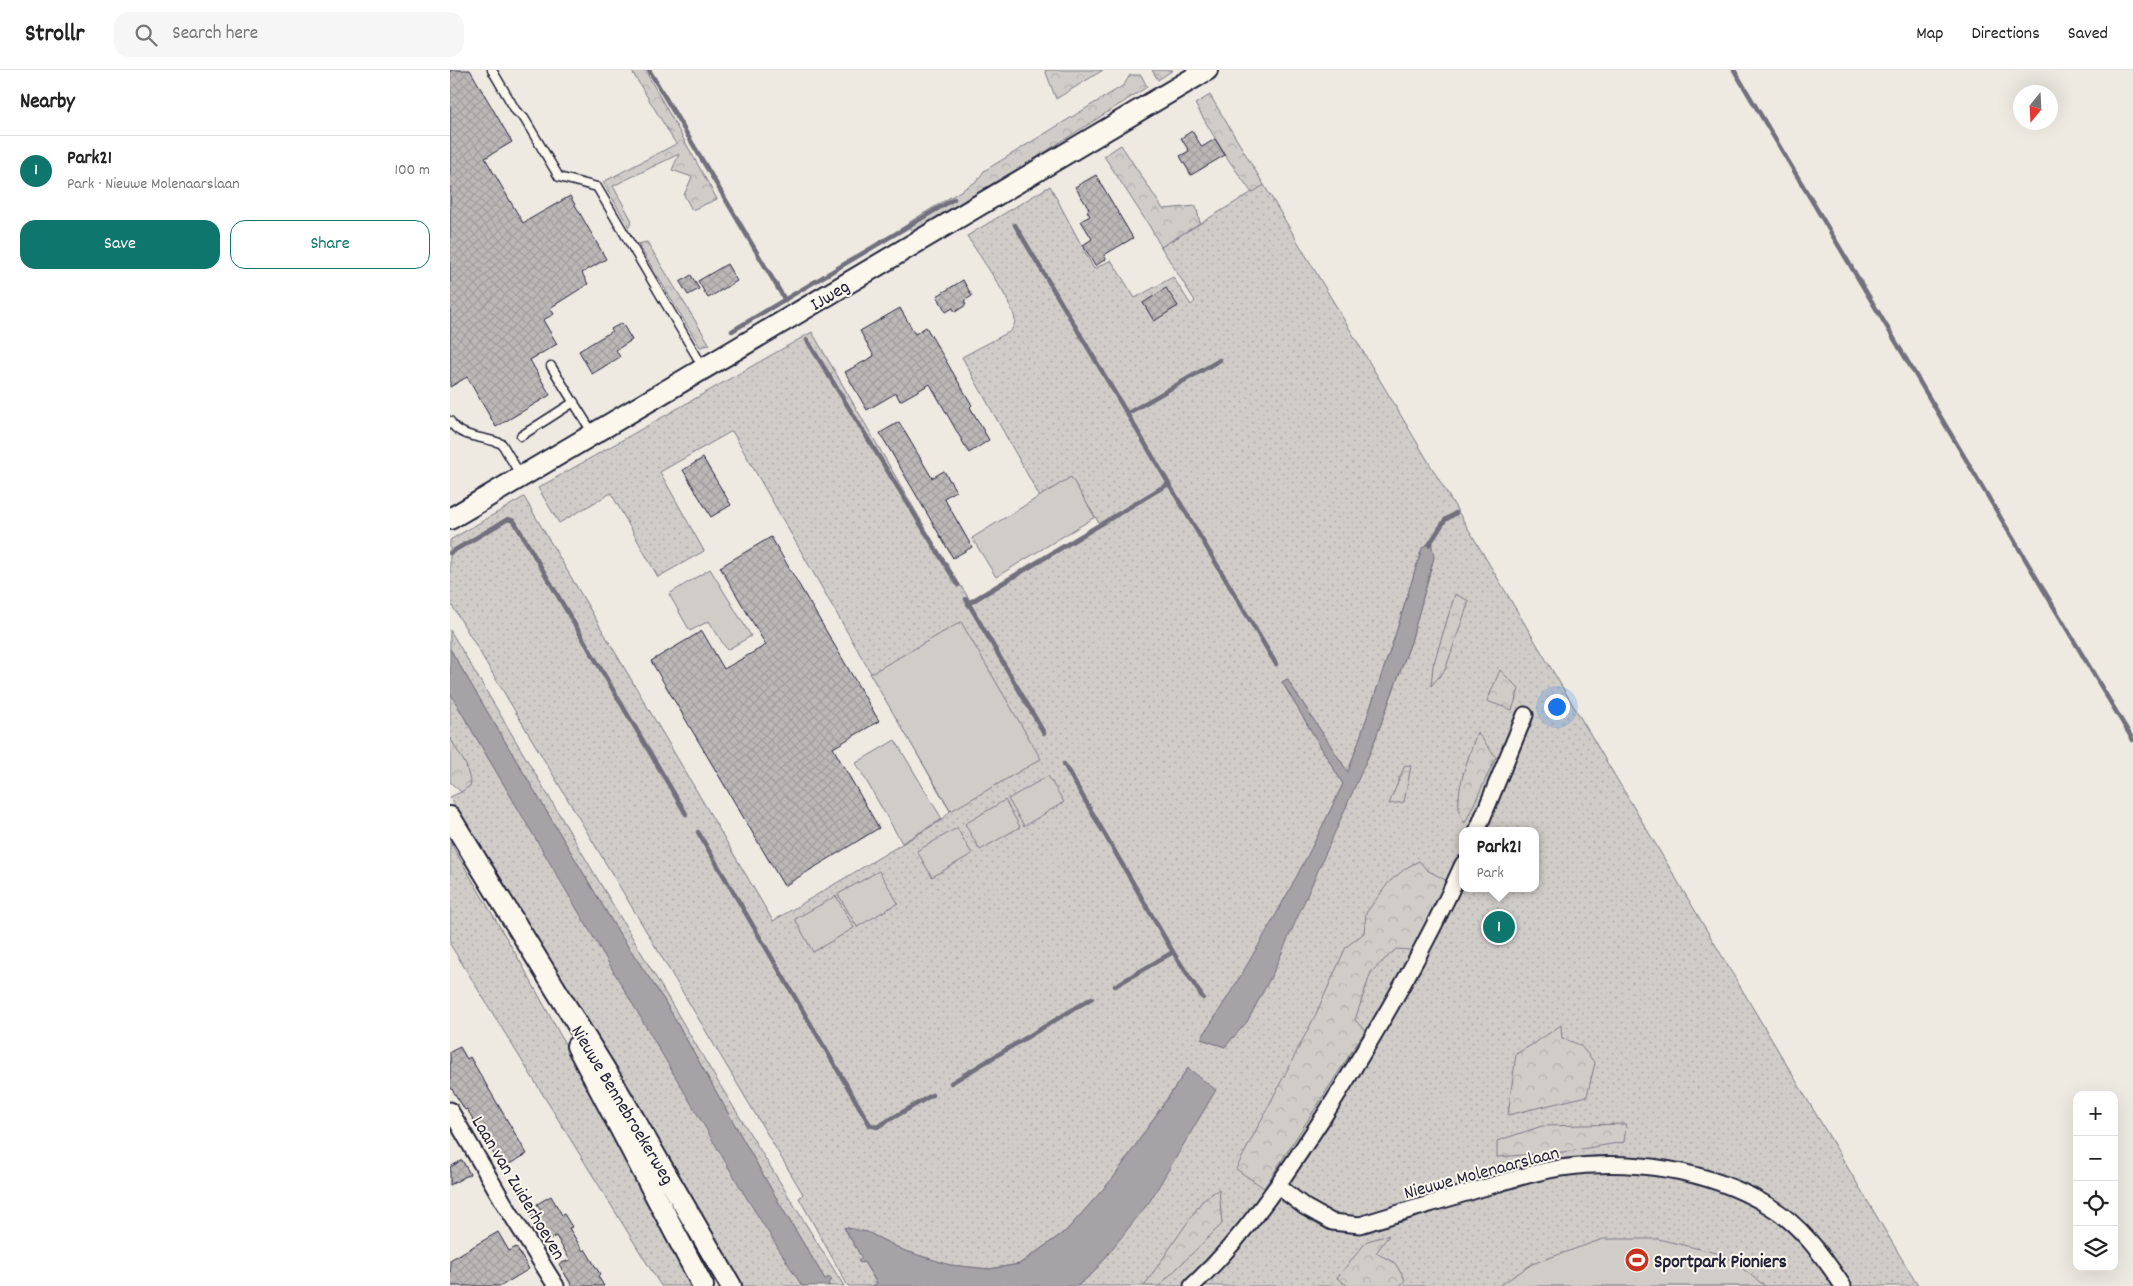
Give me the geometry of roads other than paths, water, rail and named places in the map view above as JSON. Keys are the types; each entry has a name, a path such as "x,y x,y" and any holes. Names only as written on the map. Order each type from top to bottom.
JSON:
{"main road":[{"name":"IJweg","path":"450,519 1207,70"},
{"name":"Nieuwe Bennebroekerweg","path":"450,817 612,1081 731,1286"},
{"name":"Nieuwe Bennebroekerweg","path":"514,924 604,1100 704,1286"}],"street":[{"path":"1479,827 1525,715"},
{"path":"1192,1286 1215,1265 1278,1186 1366,1050 1434,927 1459,873"},
{"name":"Laan van Zuiderhoeven","path":"450,1110 454,1126 556,1286"},
{"name":"Nieuwe Molenaarslaan","path":"1278,1186 1305,1207 1332,1222 1360,1225 1529,1174 1561,1168 1599,1165 1664,1168 1696,1175 1733,1188 1770,1206 1798,1229 1827,1262 1843,1286"}],"lane":[{"path":"492,70 516,111 524,118 559,177 597,187 704,369"},
{"path":"551,366 594,434"},
{"path":"521,436 574,402"},
{"path":"450,422 460,432 502,444 521,477"}],"waterway":[{"path":"649,70 785,300"},
{"path":"1734,70 2133,740"},
{"path":"732,331 954,199"},
{"path":"1015,225 1276,664"},
{"path":"807,340 958,585"},
{"path":"1128,413 1220,360"},
{"path":"968,604 1168,484"},
{"path":"1429,545 1445,520 1456,513"},
{"path":"450,553 508,519 514,521 686,814"},
{"path":"966,599 1044,733"},
{"path":"1064,764 1173,952 1203,998"},
{"path":"698,832 870,1125 877,1127 932,1095"},
{"path":"1115,986 1173,952"},
{"path":"951,1083 1092,998"}],"place":[{"name":"Park21","path":"1499,927"},
{"name":"Sportpark Pioniers","path":"1637,1260"}]}
